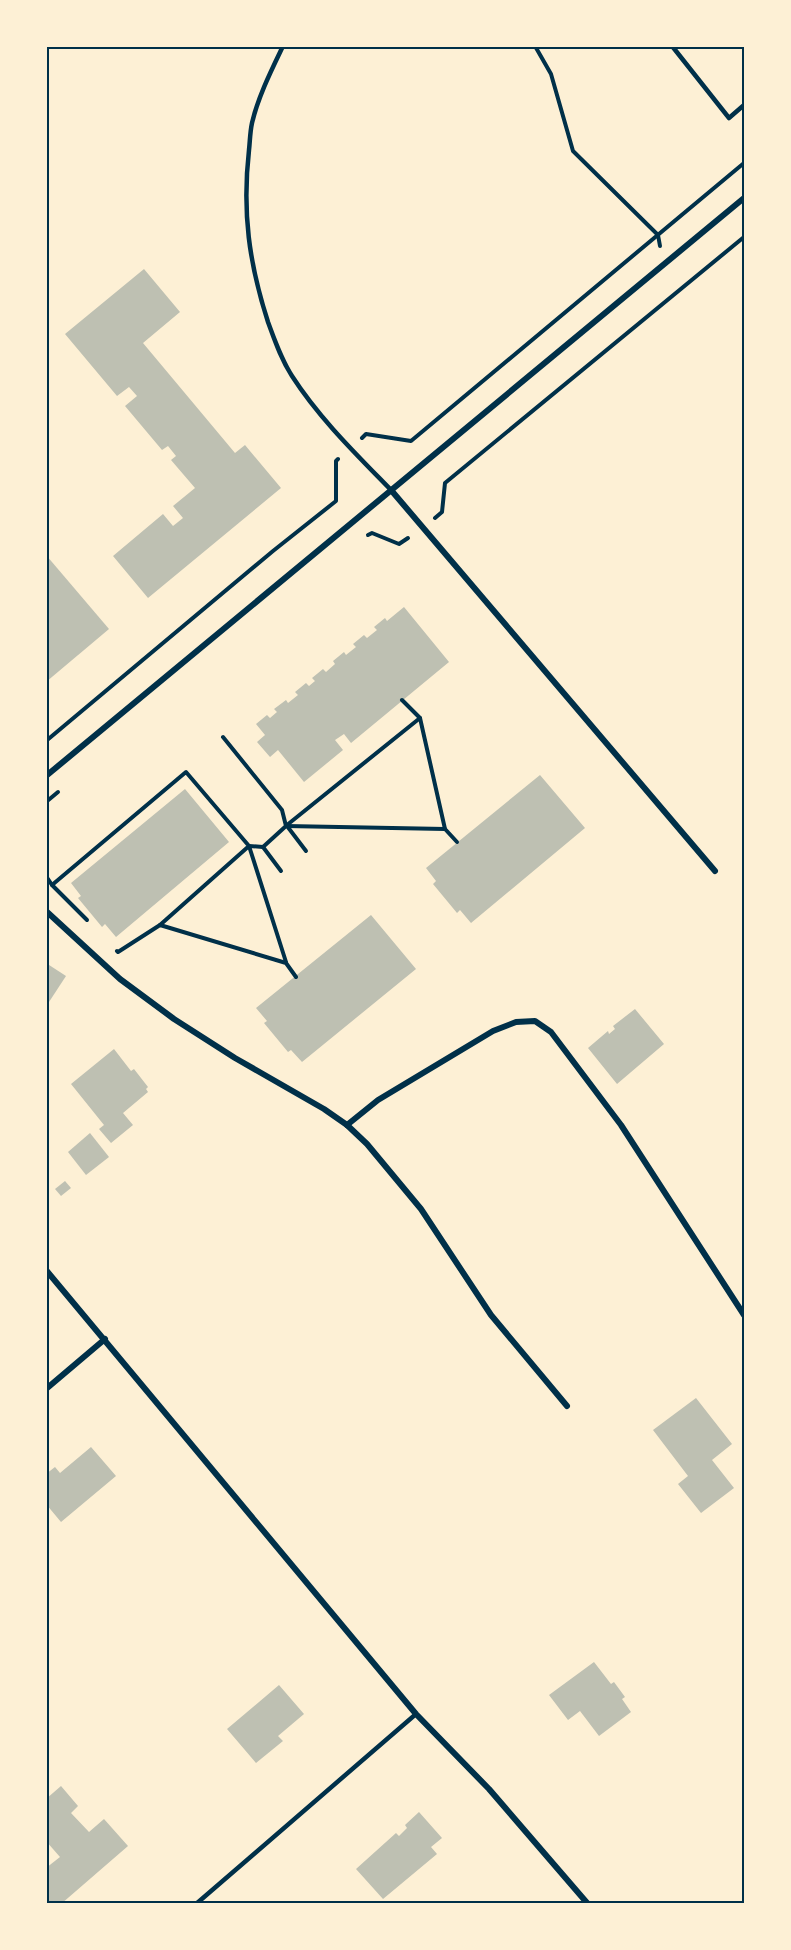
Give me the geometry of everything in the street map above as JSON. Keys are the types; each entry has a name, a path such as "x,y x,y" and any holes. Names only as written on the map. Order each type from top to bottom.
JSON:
{"street":[{"path":"46,776 744,198"},
{"path":"391,490 715,871"},
{"path":"46,911 120,979 174,1019 234,1058 324,1109 347,1125 367,1144 421,1209 491,1315 567,1406"},
{"path":"347,1125 378,1100 493,1030 516,1022 535,1021 551,1032 621,1125 744,1315"},
{"path":"46,1270 416,1713 489,1790 588,1904"},
{"path":"46,1389 105,1339"}],"lane":[{"path":"283,46 269,74 252,123 247,170 246,212 252,264 279,353 293,377 350,448 391,490"},
{"path":"672,46 729,118 744,105"},
{"path":"196,1904 416,1713"}],"path":[{"path":"535,46 551,75 573,151 658,235 663,264"},
{"path":"46,741 336,501 336,461 366,434 411,441 744,163"},
{"path":"402,700 420,718 445,829 457,842"},
{"path":"110,944 118,952 160,925 249,846 262,847 420,718"},
{"path":"223,737 282,810 286,826 306,851"},
{"path":"52,885 186,772 249,846 286,963 296,977"},
{"path":"286,826 445,829"},
{"path":"262,847 281,871"},
{"path":"46,876 94,927"},
{"path":"160,925 286,963"}],"building":[{"path":"144,269 180,312 143,343 235,453 245,445 281,488 148,598 113,556 163,514 173,526 183,518 173,506 195,488 171,460 176,456 168,446 162,450 125,406 137,396 129,387 117,396 65,334"},
{"path":"46,555 109,629 46,682"},
{"path":"404,607 449,662 351,743 344,734 335,740 343,750 304,782 278,750 270,757 257,742 265,735 256,724 267,715 270,718 277,712 274,709 286,700 288,703 298,695 295,692 306,683 309,686 315,681 312,678 323,669 326,672 335,664 333,661 344,652 346,655 356,647 353,644 364,635 367,638 377,630 374,627 385,618 387,621"},
{"path":"540,775 585,828 471,923 460,910 457,913 433,884 436,881 426,868"},
{"path":"185,789 229,842 116,937 105,924 102,927 78,898 81,896 71,883"},
{"path":"371,915 416,969 302,1062 291,1050 288,1052 264,1023 267,1021 256,1008"},
{"path":"46,963 66,976 49,1002 46,1001"},
{"path":"635,1009 664,1044 617,1084 588,1048 608,1031 609,1034 615,1029 613,1026"},
{"path":"114,1049 131,1071 134,1069 148,1087 146,1089 148,1092 123,1113 133,1125 111,1143 99,1129 104,1125 71,1084"},
{"path":"90,1133 109,1157 86,1175 68,1152"},
{"path":"65,1181 71,1188 61,1196 55,1189"},
{"path":"696,1398 732,1444 712,1460 734,1488 701,1513 678,1484 688,1476 653,1430"},
{"path":"91,1447 116,1476 61,1522 46,1504 46,1474 55,1467 60,1473"},
{"path":"594,1662 611,1684 614,1682 625,1697 622,1699 631,1712 599,1736 580,1711 568,1720 549,1695"},
{"path":"279,1685 304,1714 278,1736 283,1741 256,1763 227,1729"},
{"path":"61,1786 78,1806 71,1813 89,1832 104,1819 128,1846 61,1904 51,1904 46,1898 46,1868 60,1857 46,1841 46,1799"},
{"path":"419,1812 442,1838 431,1847 437,1854 383,1899 356,1869 396,1833 399,1836 407,1828 405,1825"}]}
